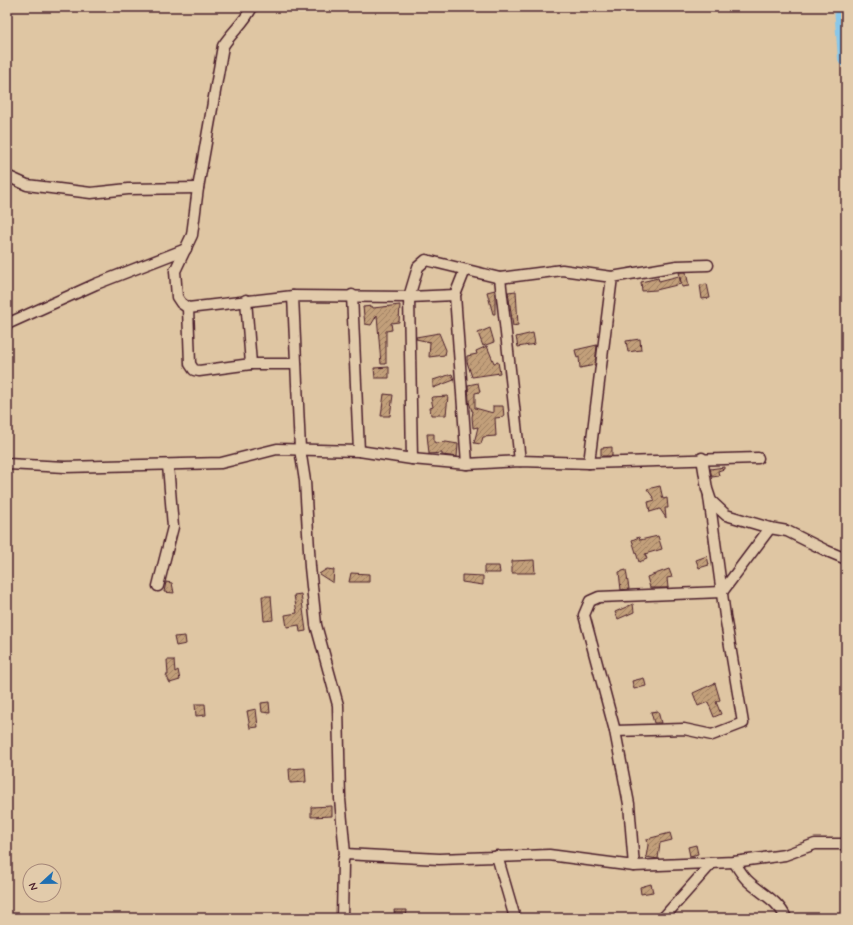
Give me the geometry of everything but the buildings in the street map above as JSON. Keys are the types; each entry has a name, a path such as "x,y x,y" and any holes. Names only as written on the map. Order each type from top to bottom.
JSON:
{"street":[{"path":"252,7 246,20 232,32 223,46 198,188 192,235 175,271 176,297 188,308 246,300 293,296 352,295 409,297 455,295"},
{"path":"7,176 27,185 91,193 128,188 198,188"},
{"path":"7,324 96,284 186,249"},
{"path":"412,459 409,297 418,267 426,260 500,278 562,270 612,277 677,266 708,265"},
{"path":"464,270 455,295 467,464"},
{"path":"589,463 612,277"},
{"path":"500,278 520,460"},
{"path":"352,295 359,450"},
{"path":"293,296 300,449 305,481 310,567 316,625 338,705 340,799 345,854 342,918"},
{"path":"246,300 251,364"},
{"path":"188,308 190,364 194,370 199,371 251,364 296,364"},
{"path":"7,464 64,467 221,463 277,449 359,450 412,459 467,464 520,460 589,463 702,458 758,458"},
{"path":"615,731 684,729 712,735 743,723 702,458"},
{"path":"158,586 174,527 168,465"},
{"path":"709,497 711,501 726,515 770,528 787,531 846,559"},
{"path":"722,592 770,528"},
{"path":"634,866 629,804 615,731 584,615 590,601 599,597 722,592"},
{"path":"345,854 439,859 549,855 634,866 734,862 785,855 815,844 846,844"},
{"path":"497,856 515,918"},
{"path":"734,862 747,880 774,901 786,918"},
{"path":"663,918 711,864"}],"waterway":[{"path":"842,7 846,59"}]}
